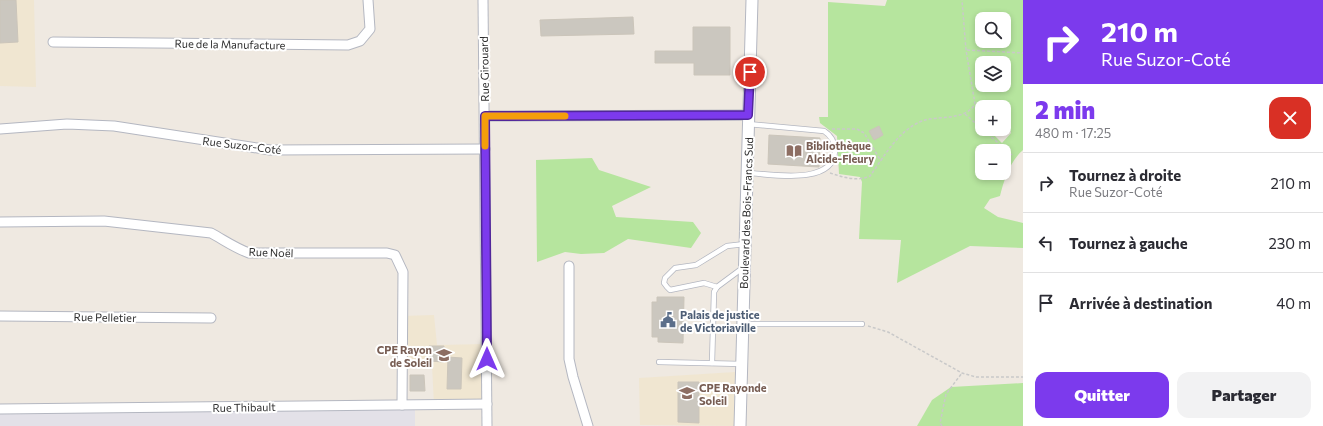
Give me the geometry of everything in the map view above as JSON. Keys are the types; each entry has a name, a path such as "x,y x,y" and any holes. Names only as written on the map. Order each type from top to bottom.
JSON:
{"street":[{"name":"Rue de la Manufacture","path":"54,42 348,45 360,41 370,29 368,0"},
{"name":"Rue Girouard","path":"483,0 488,426"},
{"name":"Boulevard des Bois-Francs Sud","path":"740,426 752,0"},
{"path":"485,116 748,120"},
{"name":"Rue Suzor-Coté","path":"0,130 67,124 114,126 270,150 485,148"},
{"name":"Rue Noël","path":"0,222 104,221 211,233 225,240 234,248 249,253 387,252 395,255 403,272 402,405"},
{"path":"569,266 569,359 588,426"},
{"name":"Rue Pelletier","path":"0,316 211,318"},
{"name":"Rue Thibault","path":"0,409 487,404"}],"lane":[{"path":"747,173 811,175 824,171 835,153 834,142 830,134 824,131 748,120"},
{"path":"716,287 704,283 670,290 664,283 665,278 675,268 696,265 727,246 745,244"},
{"path":"712,363 714,292 716,287 744,266"},
{"path":"743,324 862,324"},
{"path":"659,362 742,364"}],"path":[{"path":"824,171 846,178 863,179 870,176 901,134 917,123 925,120 964,114 972,110 975,104 966,50 962,0"},
{"path":"966,50 1023,53"},
{"path":"964,114 1012,155"},
{"path":"824,131 835,128 857,129 864,133 881,161"},
{"path":"862,324 888,332 962,373 976,377 1023,377"},
{"path":"942,426 940,423 946,394 962,373"}],"shaded area":[{"path":"0,0 34,0 36,87 0,86"},
{"name":"CPE Rayon de Soleil","path":"434,315 437,345 487,344 487,404 434,405 432,365 402,366 400,316"},
{"name":"CPE Rayonde Soleil","path":"735,372 734,426 640,425 639,378"},
{"path":"415,405 415,426 0,426 0,409"}],"green space":[{"path":"887,0 1023,0 1023,150 1018,154 1011,165 1011,144 975,144 975,180 1005,180 1000,196 990,199 984,208 998,217 1023,223 1023,248 970,246 897,283 901,240 859,239 862,182 860,177 839,174 837,136 820,123 819,117 828,117 828,2 885,6"},
{"path":"592,158 599,170 651,187 612,206 616,217 693,222 701,233 691,248 628,239 604,253 581,254 565,252 537,262 536,160"},
{"path":"1023,383 1023,426 917,426 932,400 951,387"}],"building":[{"path":"0,0 16,0 18,42 0,43"},
{"path":"633,17 634,34 541,36 540,20"},
{"path":"693,27 730,27 730,75 694,75 694,63 655,63 655,51 693,51"},
{"path":"879,126 883,135 874,140 869,131"},
{"name":"Bibliothèque Alcide-Fleury","path":"769,135 820,138 819,167 768,164"},
{"name":"Palais de justice de Victoriaville","path":"657,297 684,297 683,343 658,342 658,337 652,337 652,302 657,302"},
{"path":"429,346 444,346 444,362 429,361"},
{"path":"448,357 462,358 461,389 447,389"},
{"path":"410,375 424,375 425,391 410,391"},
{"path":"678,382 699,382 699,423 678,422"}],"slow traffic":[{"path":"485,146 485,116 565,116"}],"place":[{"name":"Bibliothèque Alcide-Fleury","path":"794,151"},
{"name":"Palais de justice de Victoriaville","path":"668,320"},
{"name":"CPE Rayon de Soleil","path":"444,355"},
{"name":"CPE Rayonde Soleil","path":"687,393"}],"route":[{"path":"487,359 485,116 748,115 750,72"}]}
